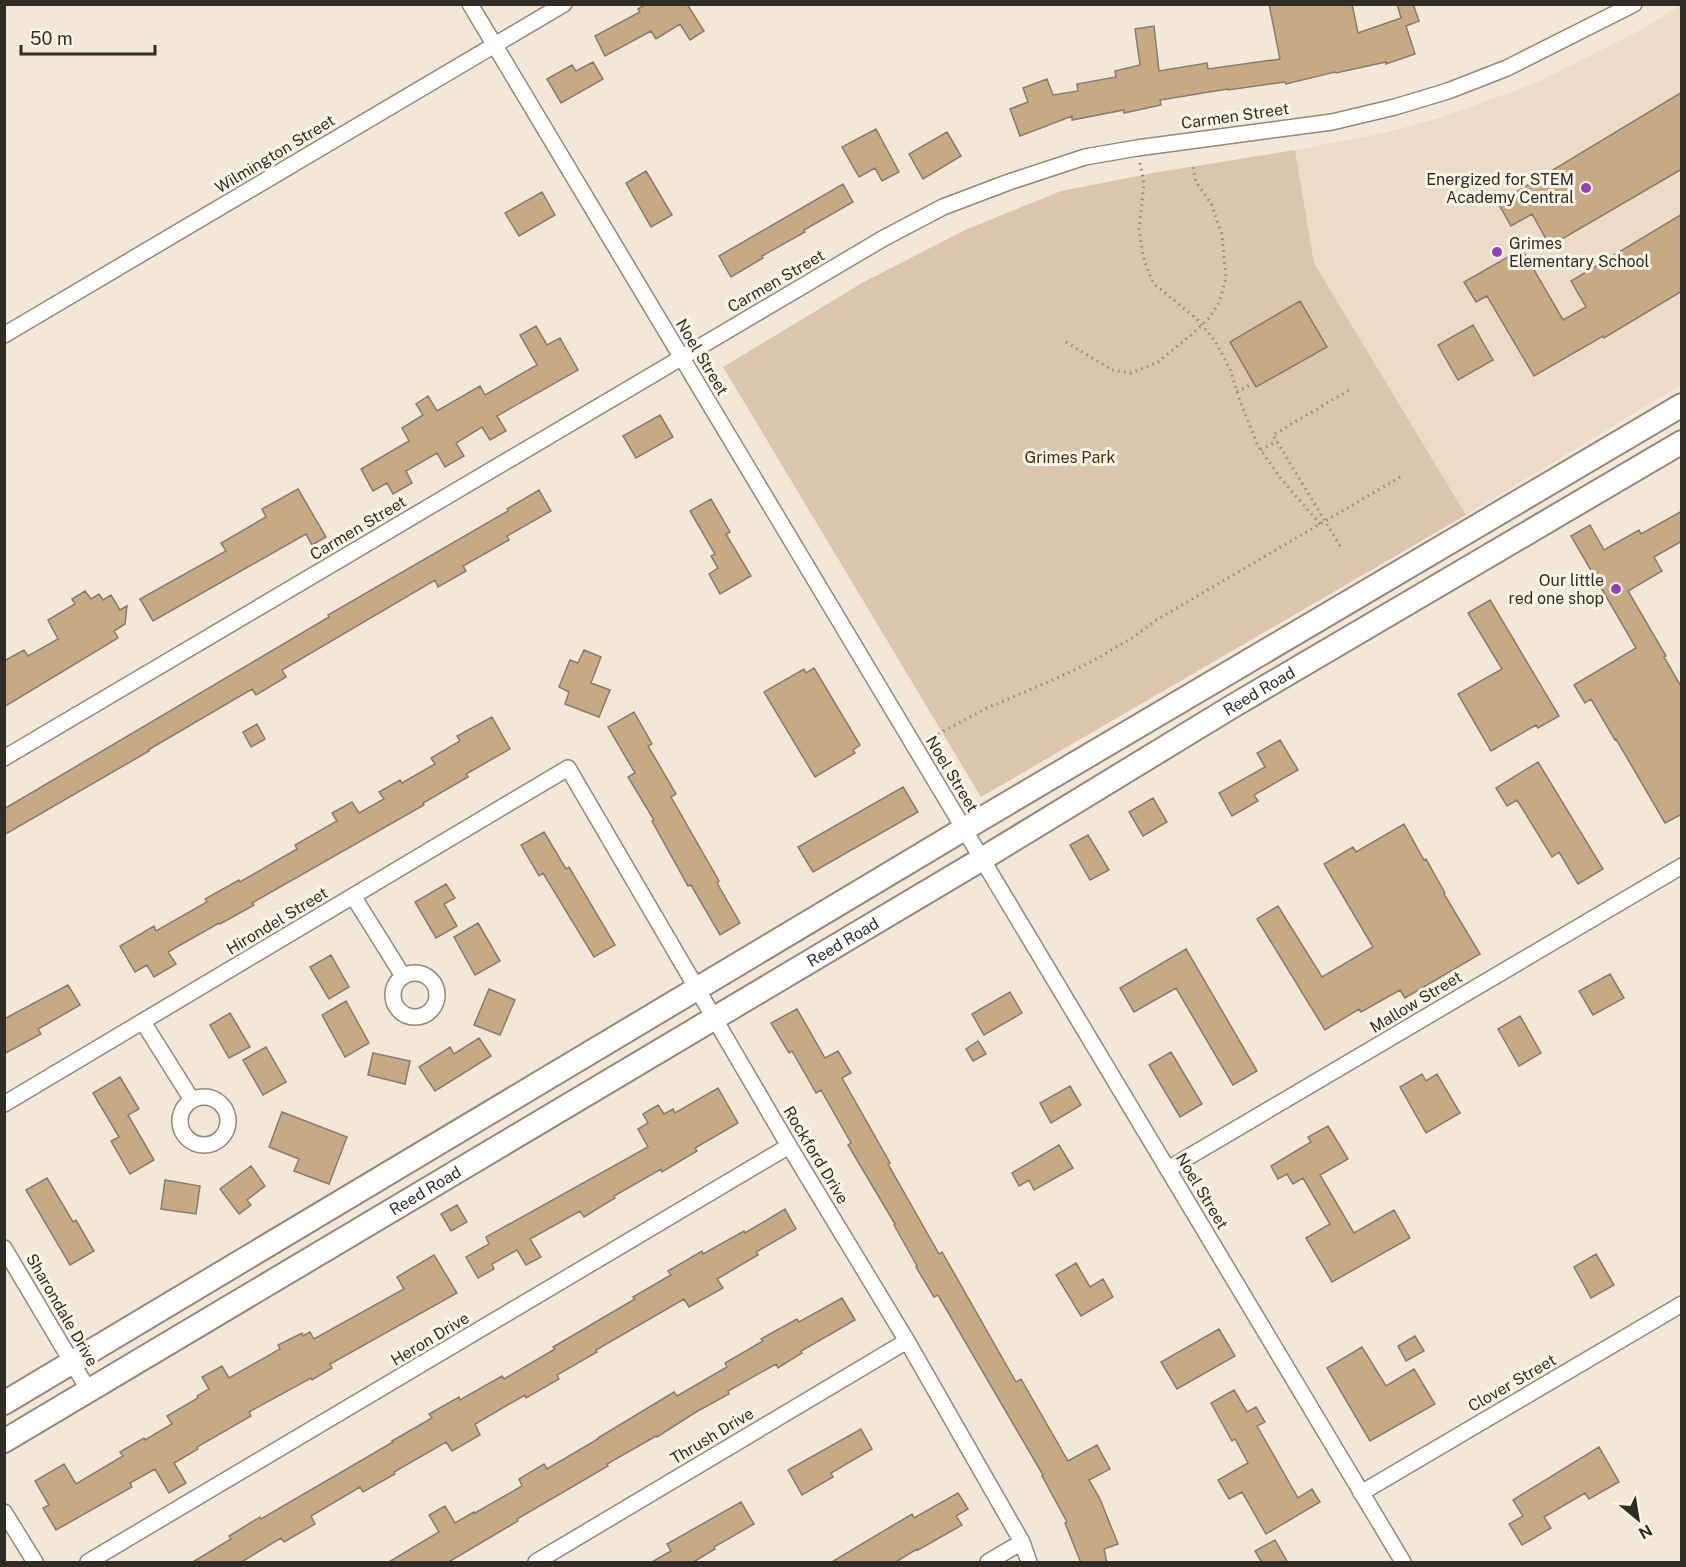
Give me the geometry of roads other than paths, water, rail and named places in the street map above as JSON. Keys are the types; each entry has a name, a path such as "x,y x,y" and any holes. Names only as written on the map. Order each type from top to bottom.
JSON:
{"street":[{"name":"Noel Street","path":"470,4 1403,1563"},
{"name":"Wilmington Street","path":"4,335 564,4"},
{"name":"Carmen Street","path":"4,758 681,357 884,238 942,207 1085,157 1332,122 1395,107 1448,91 1507,68 1634,4"},
{"name":"Reed Road","path":"4,1403 964,829 1682,405"},
{"name":"Reed Road","path":"4,1441 982,859 1233,706 1682,442"},
{"path":"1514,504 1530,532"},
{"path":"1220,679 1233,706"},
{"name":"Hirondel Street","path":"4,1104 568,768"},
{"name":"Rockford Drive","path":"568,768 789,1146 907,1341 1022,1542 1029,1563"},
{"name":"Mallow Street","path":"1168,1169 1682,866"},
{"path":"353,896 403,976"},
{"path":"143,1022 192,1100"},
{"name":"Heron Drive","path":"88,1563 789,1146"},
{"path":"358,1191 375,1221"},
{"name":"Sharondale Drive","path":"4,1248 89,1391"},
{"name":"Clover Street","path":"1361,1492 1682,1304"},
{"name":"Thrush Drive","path":"536,1563 907,1341"},
{"path":"4,1512 35,1563"},
{"path":"988,1563 1022,1542"}],"place":[{"name":"Energized for STEM Academy Central","path":"1586,188"},
{"name":"Grimes Elementary School","path":"1497,252"},
{"name":"Our little red one shop","path":"1616,589"}],"park label":[{"name":"Grimes Park","path":"1070,457"}]}
